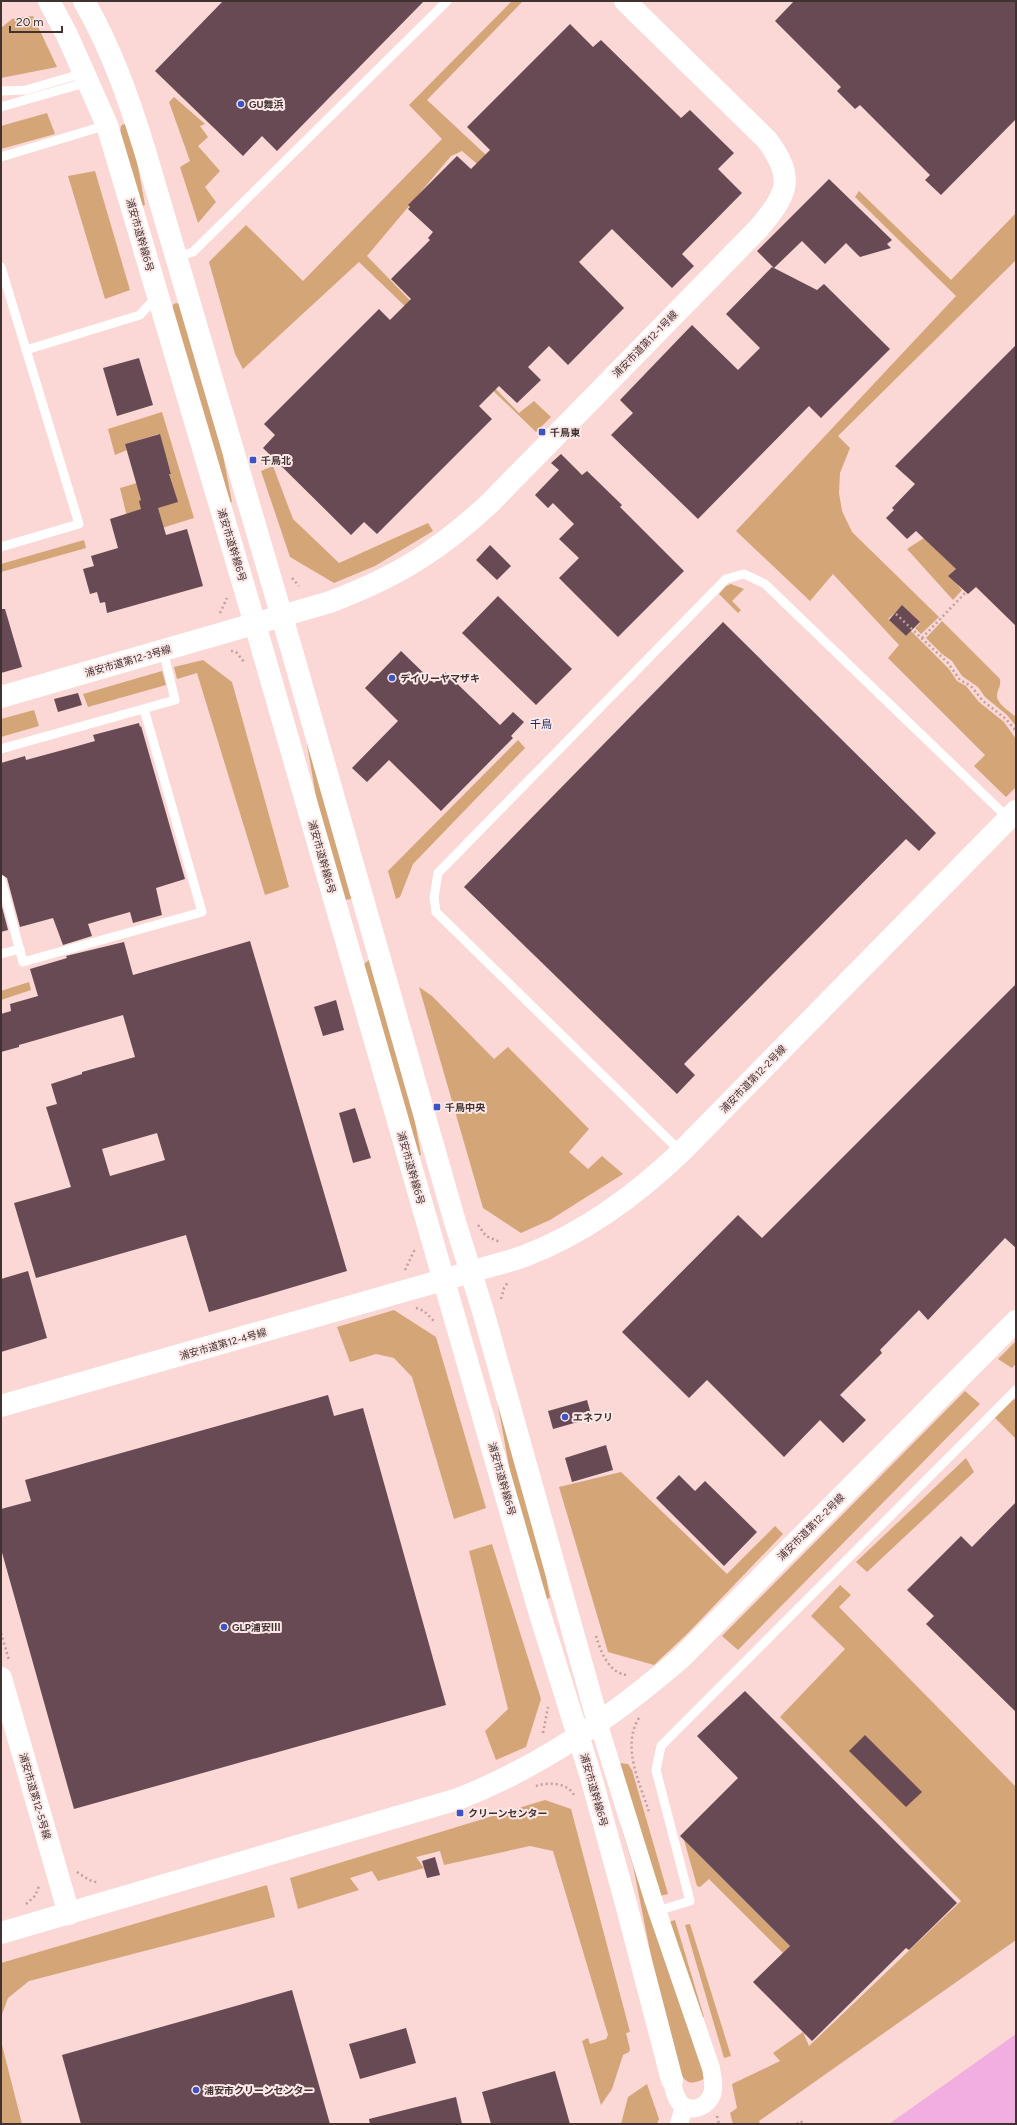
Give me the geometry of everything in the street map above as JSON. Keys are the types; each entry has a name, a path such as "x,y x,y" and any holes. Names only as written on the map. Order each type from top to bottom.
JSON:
{"street":[{"name":"浦安市道幹線6号","path":"49,1 67,35 107,125 158,295 255,624 433,1244 445,1279 539,1611 578,1736 625,1900 682,2116 710,2099 713,2090 713,2081 710,2068 657,1911 598,1722 471,1272 455,1222 423,1106 281,616"},
{"path":"84,1 98,26 121,80 141,137 281,616"},
{"name":"浦安市道第12-1号線","path":"255,624 330,602 383,581 426,556 473,520 759,228 783,196 785,172 781,161 767,140 625,1"},
{"path":"86,78 98,26"},
{"path":"107,125 121,80"},
{"path":"158,295 167,278 176,255"},
{"name":"浦安市道第12-3号線","path":"1,697 255,624"},
{"name":"浦安市道第12-2号線","path":"445,1279 526,1255 592,1222 634,1194 681,1152 1012,815"},
{"name":"浦安市道第12-4号線","path":"1,1406 445,1279"},
{"name":"浦安市道第12-2号線","path":"1,1933 458,1799 512,1777 552,1754 652,1683 681,1658 1016,1321"},
{"name":"浦安市道第12-5号線","path":"6,1672 69,1914"}],"lane":[{"path":"176,255 193,252 447,1"},
{"path":"1,91 26,90 86,78"},
{"path":"1,107 86,78"},
{"path":"1,157 107,125"},
{"path":"1,267 79,524 1,547"},
{"path":"26,350 140,315 158,295"},
{"path":"681,1152 436,912 434,898 438,873 726,579 744,574 765,584 1012,815"},
{"path":"1,749 175,700 163,650"},
{"path":"1,880 24,962 202,912 144,709"},
{"path":"1,954 20,949"},
{"path":"657,1911 690,1901 656,1770 661,1746 1016,1390"}],"path":[{"path":"292,578 299,586"},
{"path":"922,638 966,592"},
{"path":"896,614 948,663 960,680 971,686 983,701 1006,719 1016,731"},
{"path":"236,652 246,664"},
{"path":"480,1230 492,1240"},
{"path":"410,1262 415,1249"},
{"path":"501,1301 504,1288"},
{"path":"424,1311 430,1316 437,1326"},
{"path":"1,1633 6,1672"},
{"path":"616,1671 626,1675"},
{"path":"541,1736 545,1731 548,1704"},
{"path":"638,1720 631,1748 649,1812"},
{"path":"559,1784 572,1791"},
{"path":"72,1868 89,1880 103,1884"},
{"path":"797,2124 801,2121 803,2124"}],"shaded area":[{"path":"512,1 523,1 427,100 528,194 522,202 462,151 451,156 367,256 519,413 534,401 551,417 536,432 359,262 243,369 235,354 209,262 246,225 303,281 442,139 409,105"},
{"path":"33,16 57,67 1,78 1,28 12,19"},
{"path":"174,97 205,124 200,126 208,137 198,146 220,171 205,187 216,202 198,223 180,167 190,161 169,102"},
{"path":"47,113 55,134 1,149 1,126"},
{"path":"124,124 131,128 145,205 142,206 120,132 121,126"},
{"path":"95,171 130,290 105,299 68,176"},
{"path":"859,191 951,280 1016,213 1016,260 838,436 850,448 840,473 839,493 842,511 852,532 939,617 921,634 915,628 920,623 903,606 888,619 906,636 911,631 949,669 957,681 966,686 979,702 1004,722 1016,739 1016,787 1006,797 974,766 985,755 888,658 899,645 833,574 810,601 736,531 956,296 855,197"},
{"path":"176,303 179,304 217,424 232,502 228,503 172,309 173,305"},
{"path":"162,412 194,518 117,542 129,525 120,488 171,473 159,434 125,444 127,450 115,455 108,429"},
{"path":"273,466 293,519 339,563 428,523 433,531 375,566 334,583 290,557 261,471"},
{"path":"924,538 956,569 949,576 962,590 953,600 907,549"},
{"path":"84,540 86,548 1,572 1,564"},
{"path":"731,584 744,589 732,601 741,610 738,613 719,594 726,586"},
{"path":"942,621 1000,679 997,698 1004,707 1016,717 1016,726 1007,715 985,697 978,687 962,676 952,661 942,654 926,638"},
{"path":"203,660 232,682 289,887 265,895 197,673 177,679 174,667"},
{"path":"162,671 166,685 88,707 83,694"},
{"path":"34,710 39,726 1,737 1,719"},
{"path":"518,740 525,748 413,864 400,897 396,899 388,871"},
{"path":"310,743 353,896 351,899 345,900 318,809 307,744"},
{"path":"369,960 406,1073 421,1155 418,1155 364,964"},
{"path":"29,982 31,990 1,1000 1,991"},
{"path":"419,987 432,996 494,1059 508,1047 589,1129 569,1152 588,1169 602,1156 623,1174 550,1220 521,1233 483,1208"},
{"path":"394,1310 436,1337 486,1508 454,1519 412,1377 394,1358 376,1354 350,1362 337,1327"},
{"path":"1016,1341 1016,1364 1012,1368 998,1359"},
{"path":"965,1391 980,1404 738,1650 722,1636"},
{"path":"1014,1399 1016,1401 1016,1439 995,1418"},
{"path":"497,1400 535,1517 550,1598 546,1599 510,1472"},
{"path":"966,1458 974,1472 867,1572 856,1562"},
{"path":"621,1472 727,1574 775,1526 783,1534 687,1634 654,1665 608,1652 559,1487"},
{"path":"492,1544 541,1699 526,1747 496,1760 485,1731 508,1709 469,1551"},
{"path":"840,1585 851,1595 839,1607 1016,1787 1016,1940 759,2121 760,2124 733,2124 730,2113 737,2108 732,2084 780,2061 773,2053 803,2032 809,2046 961,1901 780,1717 845,1649 811,1616"},
{"path":"619,1763 628,1764 632,1770 668,1894 660,1896"},
{"path":"545,1800 571,1809 630,2032 626,2033 630,2049 629,2052 623,2055 612,2089 601,2105 582,2041 588,2038 590,2044 606,2039 608,2035 553,1851 530,1846 444,1865 440,1851 416,1857 424,1868 378,1881 372,1871 350,1878 359,1890 298,1909 290,1878"},
{"path":"622,1822 706,2068 704,2079 697,2082 688,2082 681,2074 652,1961 633,1866 620,1823"},
{"path":"684,1840 790,1946 783,1953 709,1879 700,1887 697,1886"},
{"path":"267,1885 275,1917 29,1981 8,1998 1,2017 1,1963"},
{"path":"675,1920 704,2017 702,2017 669,1922"},
{"path":"690,1924 731,2056 724,2058 685,1925"},
{"path":"1,2027 2,2045 22,2124 1,2124"},
{"path":"1016,2034 1016,2124 889,2124"},
{"path":"647,2084 659,2119 657,2124 621,2124 628,2097"}],"building":[{"name":"GU舞浜","path":"223,1 424,1 277,151 262,136 243,156 155,71"},
{"path":"794,1 1016,1 1016,119 941,195 925,180 930,175 860,105 855,109 837,91 841,87 775,21"},
{"path":"570,24 593,47 601,40 681,118 690,110 734,153 718,169 742,193 682,254 694,266 672,288 612,229 579,262 624,308 568,365 549,346 528,367 541,380 517,403 499,386 479,406 492,419 377,534 364,522 351,535 263,448 275,435 264,424 379,309 390,320 411,299 391,279 430,240 428,238 433,232 408,209 410,207 408,205 457,156 471,169 490,150 467,127"},
{"path":"829,179 892,240 887,244 891,248 860,257 846,243 825,264 802,241 774,268 757,251"},
{"path":"772,267 817,290 824,284 890,349 821,418 809,406 698,519 611,435 633,413 620,400 692,325 738,370 760,348 726,314"},
{"path":"1016,345 1016,626 976,587 968,594 948,576 956,569 916,531 907,539 886,518 894,510 892,508 915,484 895,466"},
{"path":"139,358 153,405 117,416 103,368"},
{"path":"160,434 171,474 169,474 178,502 158,508 166,535 187,529 203,586 107,613 105,602 100,603 97,592 90,594 83,569 94,566 91,556 118,548 110,519 141,509 139,501 141,500 125,444"},
{"path":"561,454 582,475 587,471 622,505 620,507 684,571 618,637 559,578 579,558 559,539 574,524 553,503 548,508 535,495 559,470 551,463"},
{"path":"490,545 511,566 497,580 476,560"},
{"path":"498,596 572,669 536,705 462,633"},
{"path":"902,605 920,622 906,636 889,620"},
{"path":"1,609 5,609 22,667 1,673"},
{"path":"723,622 936,833 919,851 906,839 684,1064 695,1075 677,1094 464,887"},
{"path":"401,651 434,683 445,672 500,725 513,712 524,722 511,736 513,738 441,811 389,760 367,782 352,768 398,721 365,688"},
{"path":"78,693 82,705 58,712 54,699"},
{"path":"139,723 185,879 156,888 162,915 133,923 130,912 88,924 92,936 63,945 53,918 20,927 7,878 1,874 1,763 25,756 26,760 95,741 93,735"},
{"path":"1,903 8,930 1,932"},
{"path":"250,941 347,1271 209,1312 186,1235 36,1278 14,1203 71,1187 46,1107 57,1104 51,1084 82,1074 82,1072 135,1057 123,1015 19,1045 19,1047 1,1052 1,1014 11,1011 10,1004 38,996 30,969 67,958 66,956 124,942 133,975","holes":["157,1133 165,1160 110,1176 102,1149"]},
{"path":"1016,984 1016,1248 1005,1238 928,1320 919,1310 880,1350 882,1353 840,1395 866,1420 843,1443 820,1420 784,1457 707,1380 689,1398 622,1332 738,1215 762,1238"},
{"path":"336,1000 344,1030 323,1036 314,1007"},
{"path":"355,1108 371,1158 353,1163 339,1113"},
{"path":"28,1271 47,1338 1,1352 1,1279"},
{"name":"GLP浦安Ⅲ","path":"328,1395 334,1416 363,1408 446,1705 74,1809 1,1549 1,1509 31,1501 25,1480"},
{"path":"587,1400 592,1418 553,1429 548,1411"},
{"path":"606,1445 613,1470 572,1482 565,1458"},
{"path":"679,1475 695,1491 705,1481 757,1532 724,1566 656,1498"},
{"path":"1016,1502 1016,1712 926,1624 934,1616 907,1590 961,1536 972,1547"},
{"path":"745,1691 957,1903 909,1950 906,1948 812,2041 753,1982 790,1946 680,1836 738,1778 697,1736"},
{"path":"865,1735 922,1792 906,1807 849,1751"},
{"path":"435,1857 440,1875 427,1878 422,1861"},
{"name":"浦安市クリーンセンター","path":"292,1990 330,2124 81,2124 62,2055"},
{"path":"406,2028 416,2063 360,2079 349,2044"},
{"path":"555,2071 570,2124 491,2124 482,2092"},
{"path":"456,2097 462,2124 370,2124 369,2119"}],"place":[{"name":"GU舞浜","path":"241,104"},
{"name":"千鳥東","path":"542,432"},
{"name":"千鳥北","path":"253,460"},
{"name":"デイリーヤマザキ","path":"392,678"},
{"name":"千鳥中央","path":"437,1107"},
{"name":"エネフリ","path":"565,1417"},
{"name":"GLP浦安Ⅲ","path":"224,1627"},
{"name":"クリーンセンター","path":"460,1813"},
{"name":"浦安市クリーンセンター","path":"196,2090"}],"district":[{"name":"千鳥","path":"541,724"}]}
